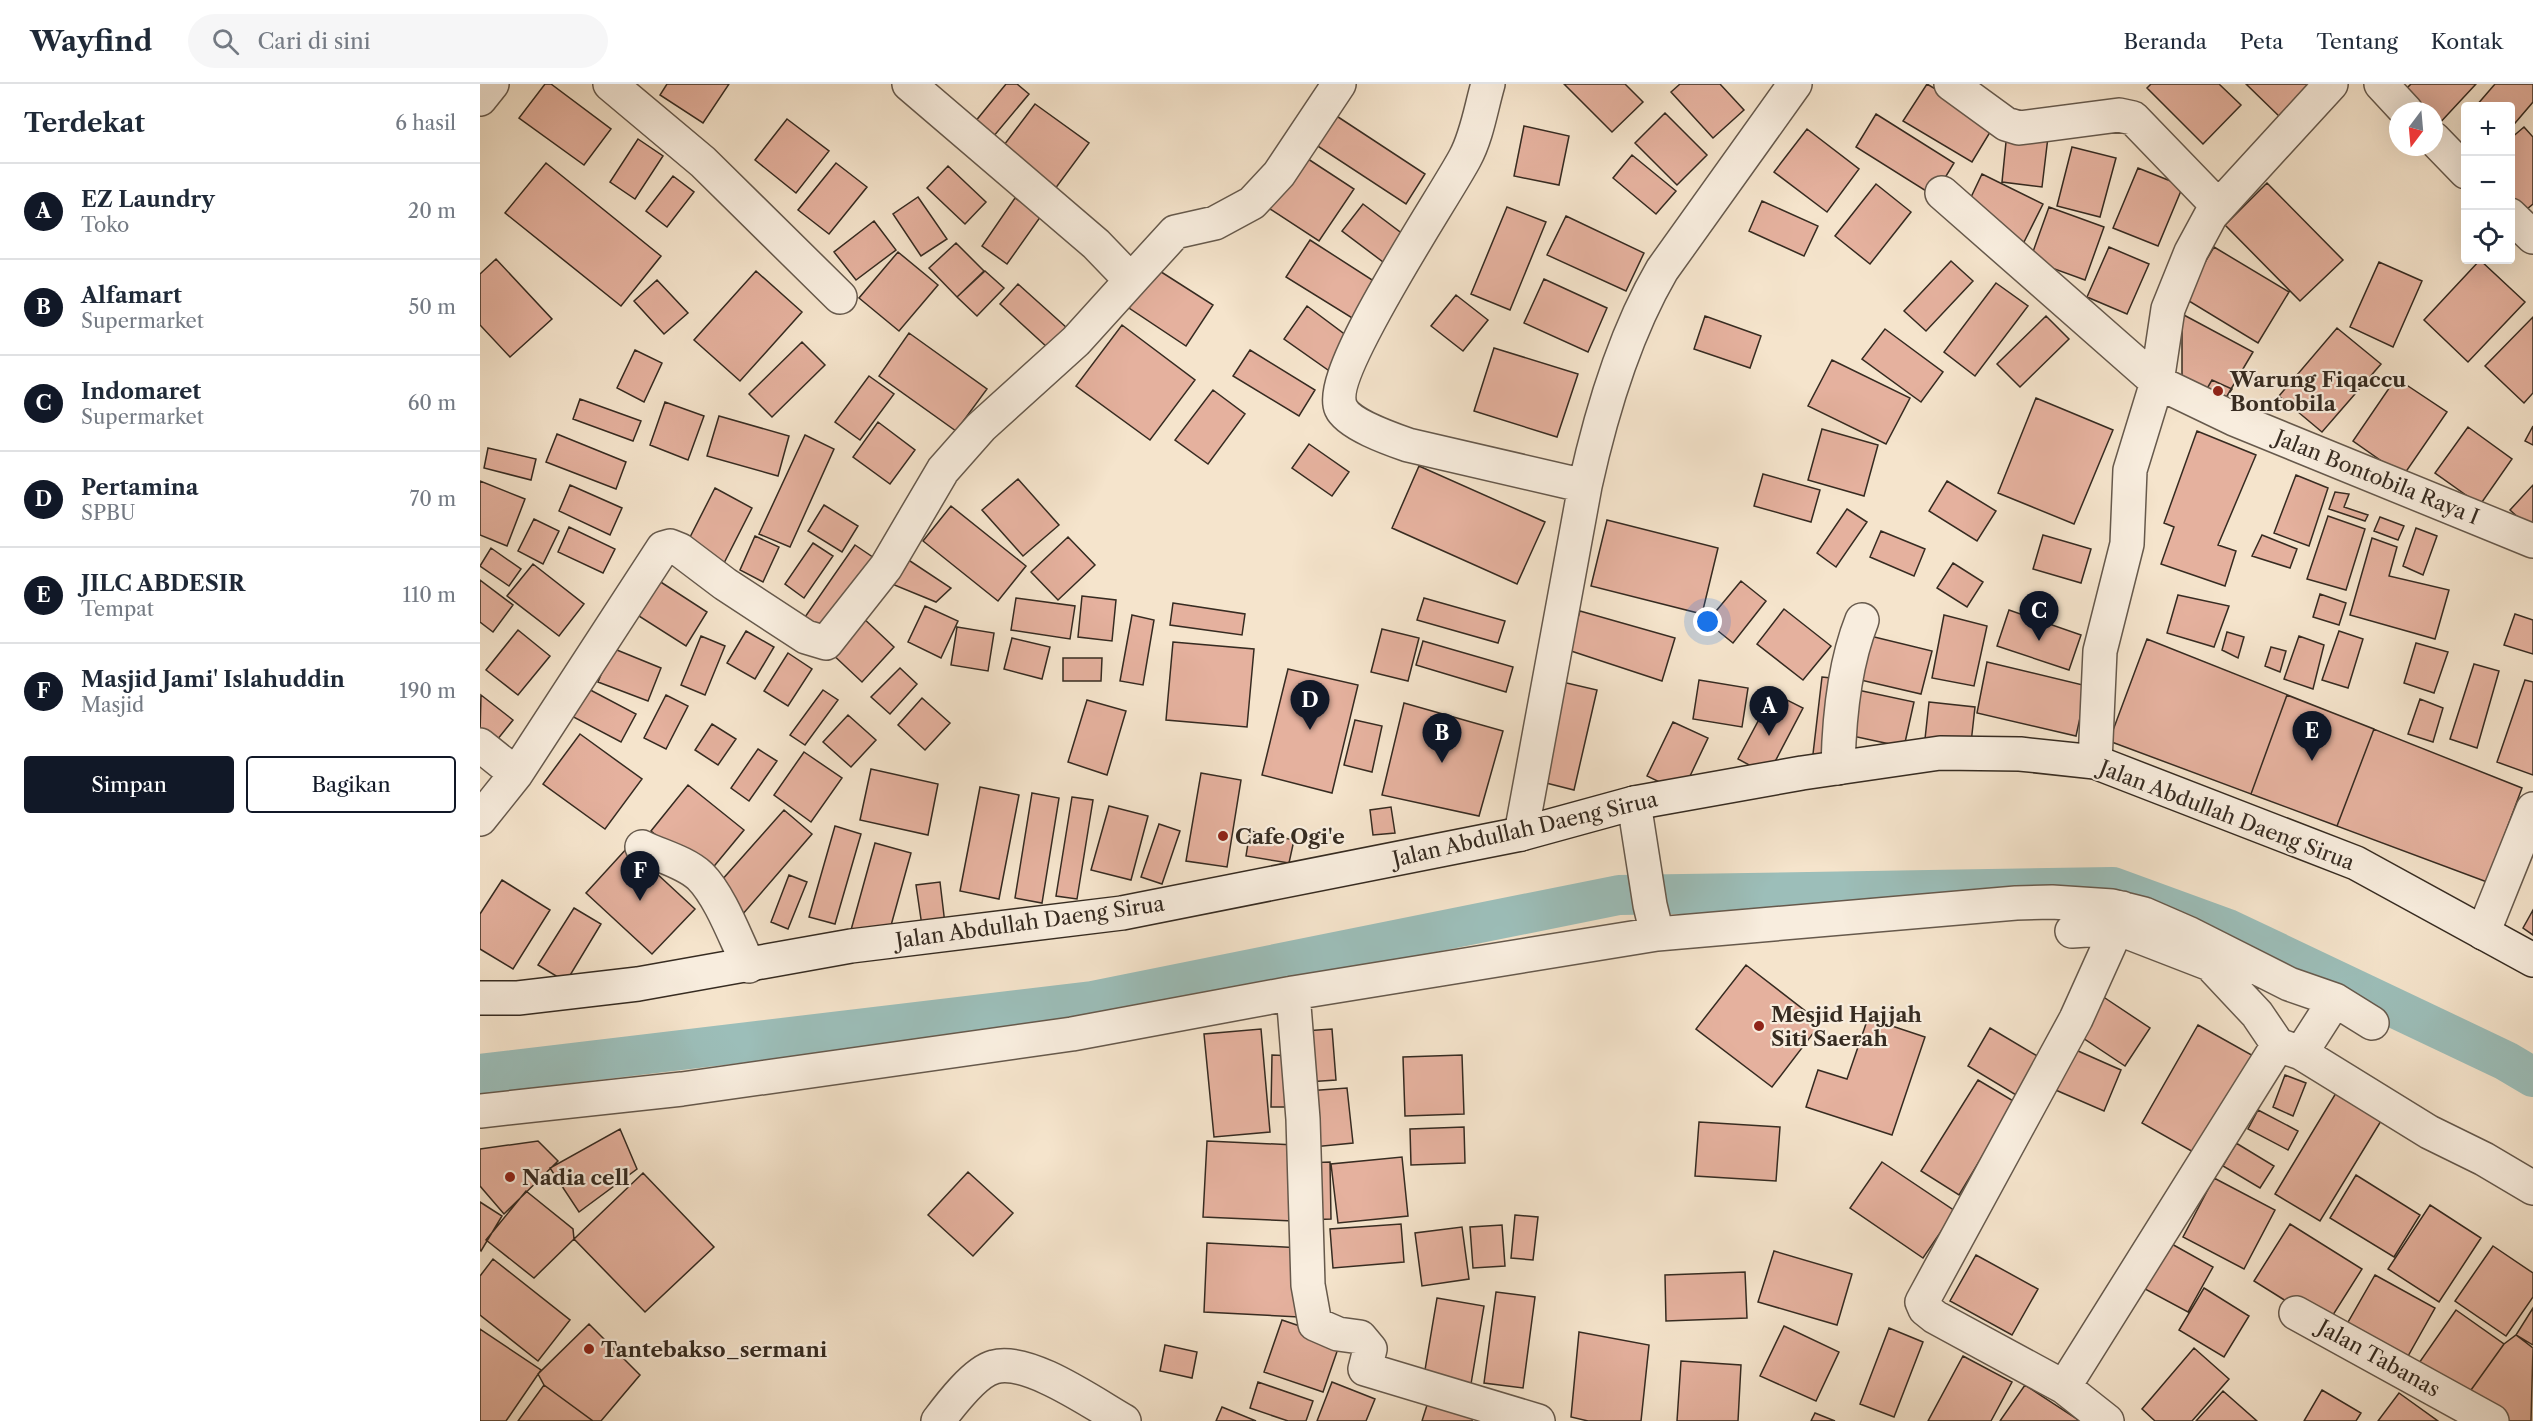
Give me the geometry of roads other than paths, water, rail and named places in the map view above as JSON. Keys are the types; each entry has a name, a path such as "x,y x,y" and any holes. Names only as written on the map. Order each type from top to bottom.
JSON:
{"street":[{"path":"480,99 492,84"},
{"path":"610,84 703,162 840,297"},
{"path":"909,84 1087,236 1123,272 1134,277"},
{"path":"480,819 516,774 610,625 660,550 666,545 680,550 725,584 806,637 826,643 886,567 943,470 981,426 1076,341 1175,232 1215,224 1252,203 1279,174 1339,84"},
{"path":"1488,84 1467,155 1362,334 1347,367 1339,400 1341,410 1383,436 1408,445 1585,486"},
{"path":"1521,834 1596,436 1645,299 1720,184 1795,84"},
{"path":"1951,84 2006,124 2019,128 2119,115 2133,118 2218,206"},
{"path":"2095,762 2100,651 2127,544 2130,470 2157,382 2168,309 2191,252 2218,206 2331,84"},
{"path":"2443,148 2461,167"},
{"name":"Jalan Bontobila Raya I","path":"1942,193 2157,382 2234,419 2533,541"},
{"path":"1838,768 1844,689 1854,640 1863,620"},
{"path":"480,745 516,774"},
{"name":"Jalan Abdullah Daeng Sirua","path":"480,998 518,998 638,984 900,939 1122,913 1521,834 1636,817 1838,768 1940,753 2020,754 2095,762 2356,863 2533,960"},
{"path":"2483,933 2533,809"},
{"path":"1636,817 1653,920"},
{"path":"642,847 700,876 715,898 749,966"},
{"path":"480,1111 682,1089 1072,1034 1293,993 1653,920 2052,902 2120,918 2210,964 2290,1049 2429,1132 2484,1159 2533,1188"},
{"path":"2072,931 2145,914 2289,984 2335,1000 2372,1023"},
{"path":"2107,1421 2064,1387 1935,1317 1925,1309 1922,1302 2076,1019 2120,918"},
{"path":"1293,993 1303,1119 1308,1285 1315,1324 1338,1334 1360,1337 1370,1349 1365,1369 1538,1421"},
{"path":"2064,1387 2290,1049 2335,1000"},
{"name":"Jalan Tabanas","path":"2296,1313 2492,1421"},
{"path":"938,1421 982,1372 1004,1365 1036,1374 1124,1421"}],"waterway":[{"path":"480,1074 1092,1001 1619,895 2113,887 2228,929 2506,1061 2533,1077"}],"place":[{"name":"Warung Fiqaccu Bontobila","path":"2218,391"},
{"name":"Indomaret","path":"2039,641"},
{"name":"Pertamina","path":"1310,730"},
{"name":"EZ Laundry","path":"1769,736"},
{"name":"JILC ABDESIR","path":"2312,761"},
{"name":"Alfamart","path":"1442,763"},
{"name":"Cafe Ogi'e","path":"1223,836"},
{"name":"Masjid Jami' Islahuddin","path":"640,901"},
{"name":"Mesjid Hajjah Siti Saerah","path":"1759,1026"},
{"name":"Nadia cell","path":"510,1177"},
{"name":"Tantebakso_sermani","path":"589,1349"}]}
